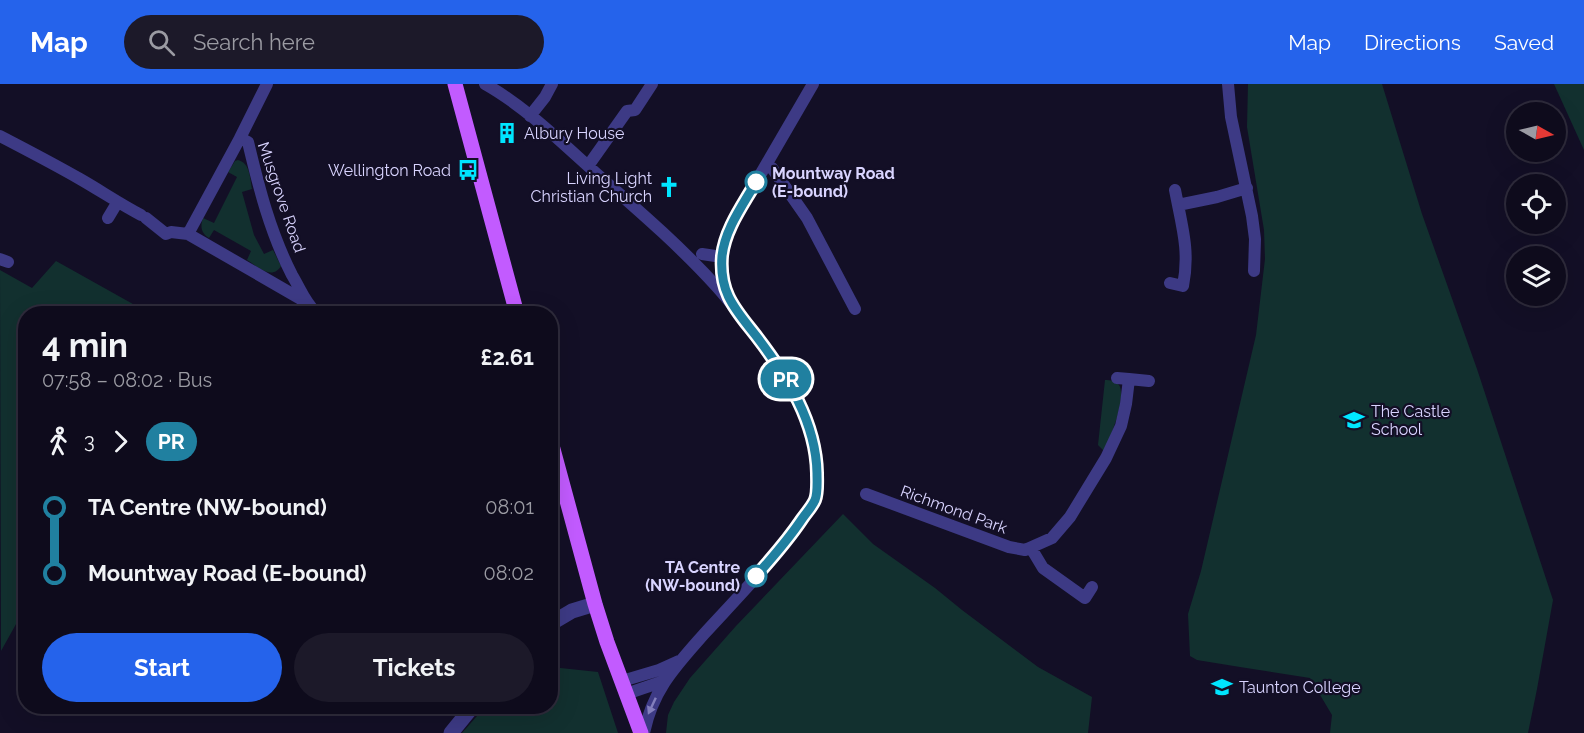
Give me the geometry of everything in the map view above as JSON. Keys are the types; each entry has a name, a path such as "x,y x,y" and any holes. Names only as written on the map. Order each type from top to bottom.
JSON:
{"main road":[{"path":"455,84 515,306"},
{"path":"558,468 607,642 642,733"}],"street":[{"name":"Musgrove Road","path":"188,234 267,84"},
{"path":"485,84 530,116 588,166 649,220 716,286 782,372 804,411 813,441 817,462 815,500 784,546 680,660 664,681 642,733"},
{"path":"530,116 552,84"},
{"path":"588,166 627,111 635,110 652,84"},
{"path":"702,254 722,257 731,225 813,84"},
{"path":"1228,84 1231,117 1252,216 1255,239 1254,271"},
{"name":"Musgrove Road","path":"0,136 144,216 166,234 171,232 188,234 306,302"},
{"name":"Musgrove Road","path":"240,138 248,142 261,196 283,257 310,306"},
{"path":"767,166 772,168 807,218 855,309"},
{"path":"1178,205 1247,188"},
{"path":"1170,283 1189,287 1187,253 1175,190"},
{"path":"108,218 117,203"},
{"path":"1092,587 1085,598 1043,568 1032,548 1052,538 1070,517 1106,458 1120,426 1126,404 1123,378 1149,381"},
{"name":"Richmond Park","path":"866,494 1009,547 1025,550 1032,548"},
{"path":"558,619 572,611 595,604"},
{"path":"624,688 680,660"},
{"path":"624,688 664,681"},
{"path":"451,733 466,714"}],"green space":[{"name":"The Castle School","path":"1248,84 1382,84 1422,214 1477,369 1553,600 1528,733 1330,733 1332,715 1310,678 1197,660 1190,656 1188,614 1201,571 1256,335 1265,259 1264,230 1247,127"},
{"path":"1554,84 1584,84 1584,150 1566,110 1566,102 1562,102"},
{"path":"238,160 245,164 250,176 252,189 242,192 254,235 264,254 273,250 281,266 273,272 264,271 247,260 251,251 214,230 209,238 202,229 203,218 214,223 237,177 228,172"},
{"path":"56,261 136,306 18,306 18,621 1,651 0,270 32,288"},
{"path":"1105,380 1119,385 1121,399 1117,418 1104,451 1098,445"},
{"path":"843,514 873,544 1038,667 1092,697 1088,733 666,733 668,715 690,678 736,626"},
{"path":"558,668 598,672 618,733 462,733 479,714 558,714"}],"bus line":[{"name":"PR","path":"756,182 726,237 722,257 724,283 732,305 782,372 804,411 813,441 817,479 815,500 784,546 756,576"}],"place":[{"name":"Albury House","path":"507,133"},
{"name":"Wellington Road","path":"468,170"},
{"name":"Mountway Road (E-bound)","path":"756,182"},
{"name":"Living Light Christian Church","path":"669,187"},
{"name":"The Castle School","path":"1354,420"},
{"name":"TA Centre (NW-bound)","path":"756,576"},
{"name":"Taunton College","path":"1222,687"}]}
